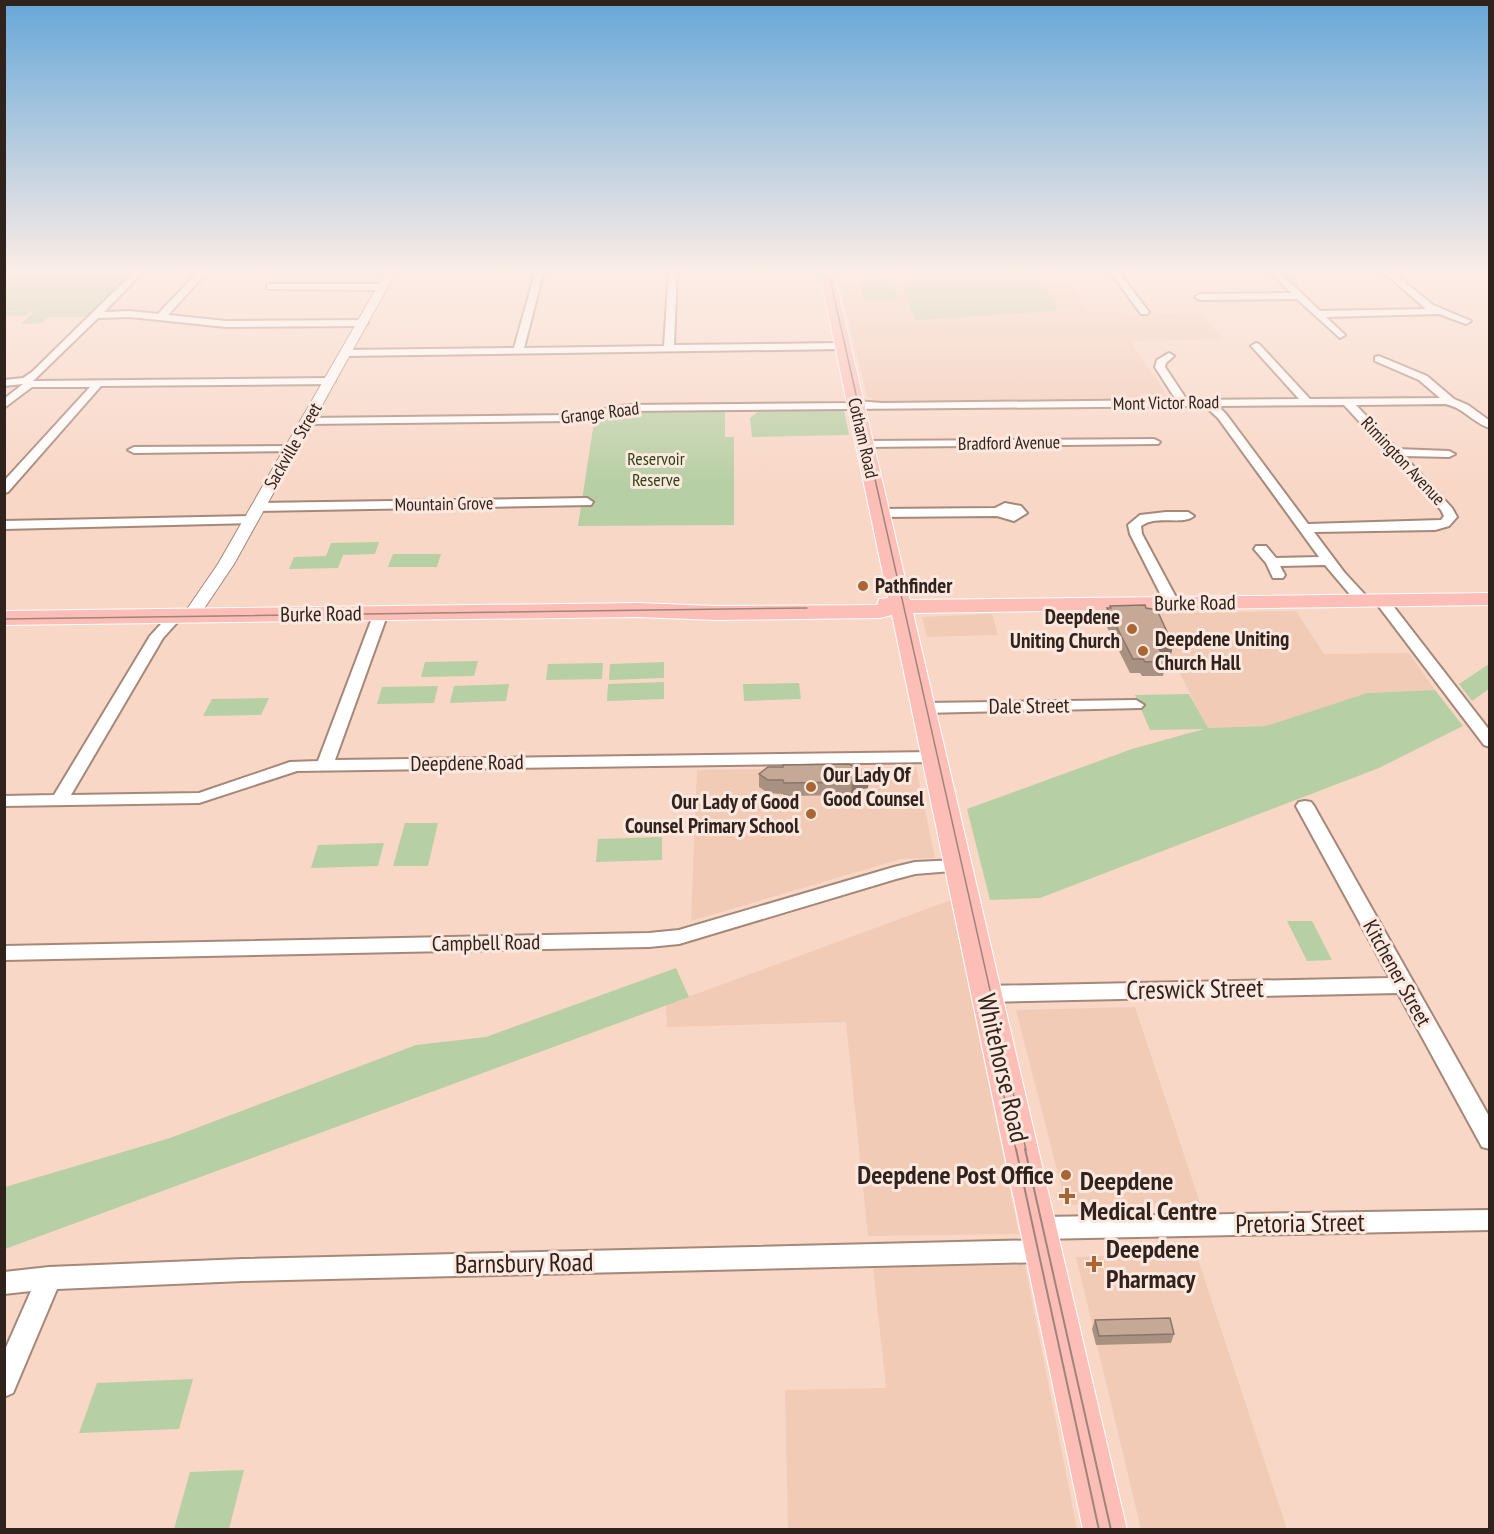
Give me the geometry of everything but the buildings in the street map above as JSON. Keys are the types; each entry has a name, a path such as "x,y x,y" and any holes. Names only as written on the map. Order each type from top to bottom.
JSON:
{"main road":[{"name":"Cotham Road","path":"842,342 901,607"},
{"name":"Burke Road","path":"4,618 177,620 381,613 638,610 715,614 880,611 901,607 1490,599"},
{"name":"Whitehorse Road","path":"901,607 1106,1530"}],"street":[{"path":"4,405 69,342"},
{"name":"Sackville Street","path":"177,620 210,590 352,342"},
{"path":"518,350 520,342"},
{"path":"669,342 669,348"},
{"path":"347,351 843,346"},
{"path":"1256,346 1308,403"},
{"path":"1169,356 1161,362 1160,367 1184,404"},
{"path":"1378,359 1419,376 1450,401 1466,407 1490,425"},
{"path":"4,383 331,379"},
{"path":"4,489 99,382"},
{"name":"Mont Victor Road","path":"856,406 1450,401"},
{"name":"Rimington Avenue","path":"1304,528 1428,526 1448,522 1451,517 1449,511 1347,402"},
{"path":"1212,403 1339,575 1365,601 1490,742"},
{"name":"Grange Road","path":"307,421 569,418 628,408 856,406"},
{"name":"Bradford Avenue","path":"865,444 1154,442"},
{"path":"134,450 291,449"},
{"path":"1394,452 1449,454"},
{"name":"Mountain Grove","path":"259,506 587,502"},
{"path":"880,513 1000,512"},
{"path":"1172,603 1136,534 1134,525 1139,520 1148,517 1188,516"},
{"path":"4,525 250,522"},
{"path":"1261,549 1272,562 1278,575"},
{"path":"1272,562 1328,561"},
{"path":"325,765 381,613"},
{"path":"59,800 177,620"},
{"name":"Dale Street","path":"923,708 1136,705"},
{"name":"Deepdene Road","path":"4,801 199,798 228,791 274,772 296,766 934,757"},
{"name":"Kitchener Street","path":"1305,806 1404,985 1481,1109 1490,1140"},
{"name":"Campbell Road","path":"4,953 649,940 679,937 894,873 915,868 958,866"},
{"name":"Creswick Street","path":"986,994 1404,985"},
{"name":"Pretoria Street","path":"1041,1240 1490,1220"},
{"name":"Barnsbury Road","path":"4,1283 49,1278 1041,1240"},
{"path":"4,1384 49,1278"}],"shaded area":[{"path":"854,342 1134,342 1132,344 1170,399 877,402 867,396"},
{"path":"1296,611 1324,654 1409,653 1435,690 1367,693 1266,726 1207,728 1151,613"},
{"path":"992,614 998,635 927,637 922,617"},
{"name":"Our Lady of Good Counsel Primary School","path":"916,767 935,858 901,859 691,921 697,770"},
{"path":"951,900 1019,1234 868,1236 846,1022 667,1027 666,1005"},
{"path":"1135,1007 1200,1203 1066,1205 1016,1010"},
{"path":"1196,1253 1287,1529 1141,1529 1076,1257"},
{"path":"1025,1265 1077,1529 788,1529 785,1390 886,1388 873,1267"}],"green space":[{"path":"844,410 849,435 752,437 750,418 759,411"},
{"name":"Reservoir Reserve","path":"725,412 725,437 734,437 734,525 578,526 594,422 623,413"},
{"path":"379,542 375,554 343,555 338,568 289,569 294,557 326,556 331,543"},
{"path":"393,554 441,554 437,567 388,567"},
{"path":"478,661 474,676 421,677 425,662"},
{"path":"664,662 664,678 609,680 610,664"},
{"path":"603,663 602,679 546,680 548,664"},
{"path":"1489,664 1489,689 1472,701 1459,684"},
{"path":"664,682 664,699 607,701 608,684"},
{"path":"799,683 801,699 744,701 743,684"},
{"path":"509,684 506,701 450,703 454,686"},
{"path":"438,686 434,703 377,704 382,687"},
{"path":"1435,690 1463,726 1379,768 1040,898 990,900 967,809 1132,749 1204,729 1150,730 1135,695 1189,694 1208,728 1266,726 1367,693"},
{"path":"269,698 261,715 203,716 212,699"},
{"path":"405,823 438,823 428,866 393,866"},
{"path":"662,837 662,860 596,862 598,839"},
{"path":"384,843 378,866 311,868 318,845"},
{"path":"1287,921 1312,921 1332,960 1307,961"},
{"path":"676,968 689,997 5,1249 5,1187 170,1138 416,1045 486,1037"},
{"path":"193,1379 179,1429 79,1433 97,1383"},
{"path":"244,1470 229,1529 174,1529 190,1472"}],"tram line":[{"path":"844,342 1026,1150"},
{"path":"4,619 807,608"},
{"path":"995,1055 1016,1150"},
{"path":"1016,1149 1099,1530"},
{"path":"1025,1149 1111,1530"}],"place":[{"name":"Pathfinder","path":"863,586"},
{"name":"Deepdene Uniting Church","path":"1132,629"},
{"name":"Deepdene Uniting Church Hall","path":"1143,651"},
{"name":"Our Lady Of Good Counsel","path":"811,787"},
{"name":"Our Lady of Good Counsel Primary School","path":"811,814"},
{"name":"Deepdene Post Office","path":"1066,1175"},
{"name":"Deepdene Medical Centre","path":"1067,1196"},
{"name":"Deepdene Pharmacy","path":"1094,1264"}]}
